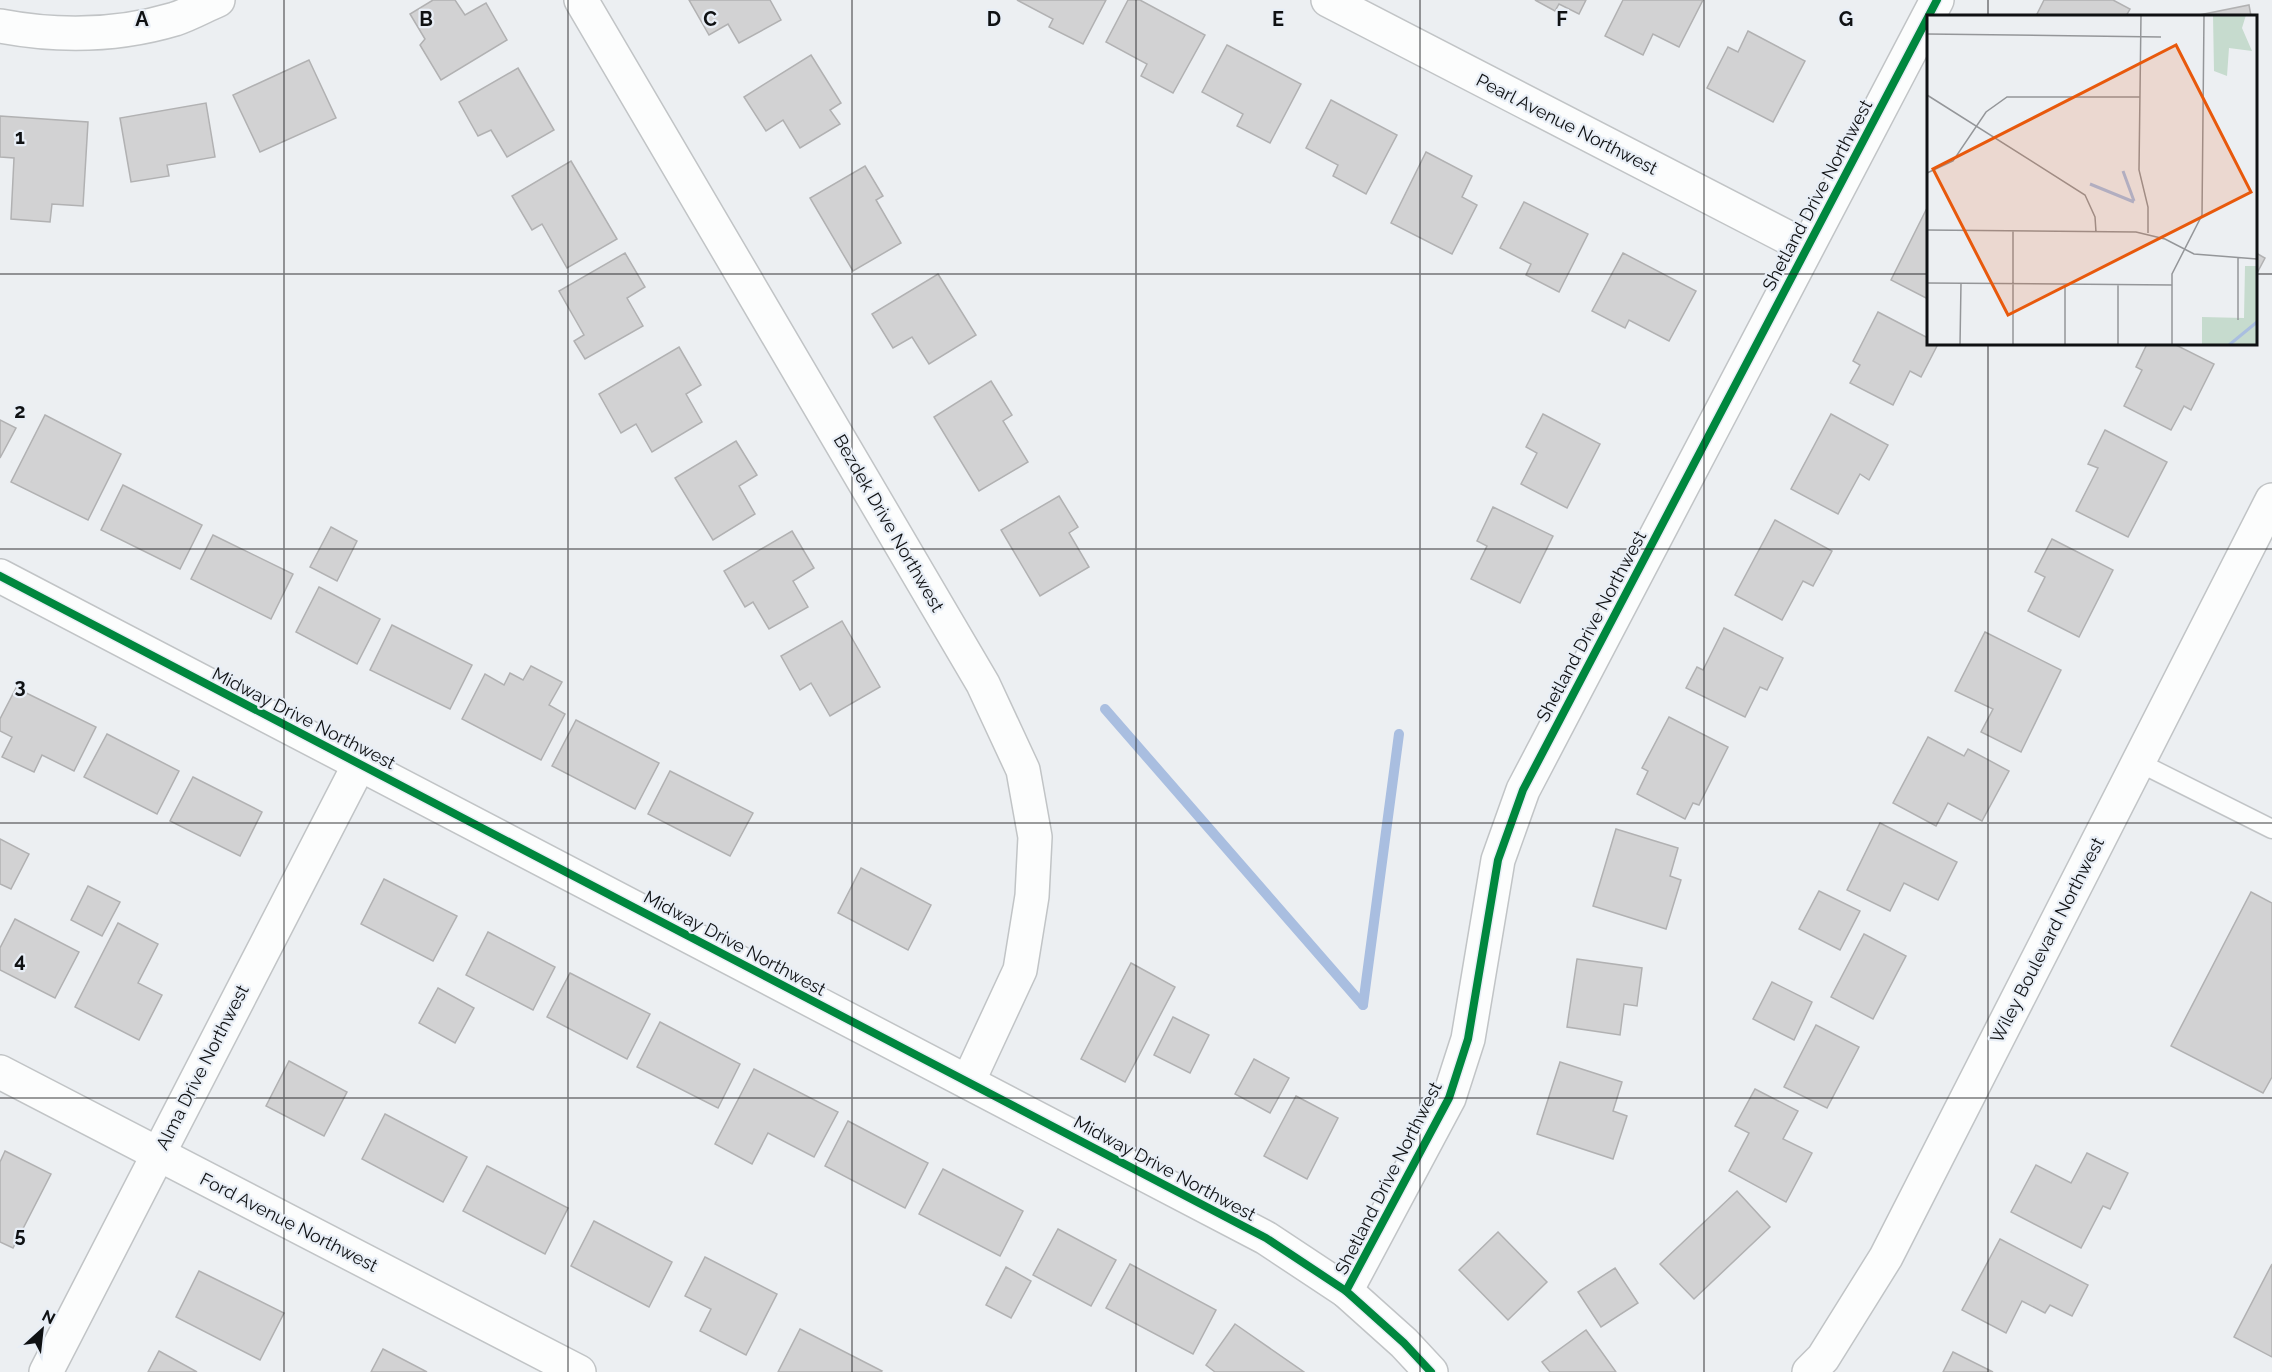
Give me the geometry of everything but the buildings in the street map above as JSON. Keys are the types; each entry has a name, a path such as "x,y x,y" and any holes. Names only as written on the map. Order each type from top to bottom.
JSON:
{"street":[{"path":"0,26 31,32 100,34 176,18 218,0"},
{"name":"Bezdek Drive Northwest","path":"581,0 983,684 1023,770 1035,837 1032,896 1020,970 968,1082"},
{"name":"Pearl Avenue Northwest","path":"1328,0 1806,247"},
{"name":"Shetland Drive Northwest","path":"1929,15 1937,0"},
{"name":"Shetland Drive Northwest","path":"1346,1291 1449,1098 1468,1039 1498,860 1522,790 1927,19"},
{"name":"Wiley Boulevard Northwest","path":"1809,1372 1823,1358 1886,1257 2138,762 2267,521"},
{"name":"Midway Drive Northwest","path":"0,576 1266,1238 1346,1291 1404,1343 1431,1372"},
{"name":"Alma Drive Northwest","path":"46,1372 360,763"},
{"name":"Ford Avenue Northwest","path":"0,1072 158,1153 538,1363 579,1372"}],"lane":[{"path":"2138,762 2272,829"}],"waterway":[{"path":"1105,709 1363,1005"},
{"path":"1363,1005 1399,734"}],"cycle path":[{"path":"1929,15 1937,0"},
{"path":"1346,1291 1449,1098 1468,1039 1498,860 1523,790 1927,19"},
{"path":"0,576 1266,1238 1346,1291 1404,1343 1431,1372"}]}
